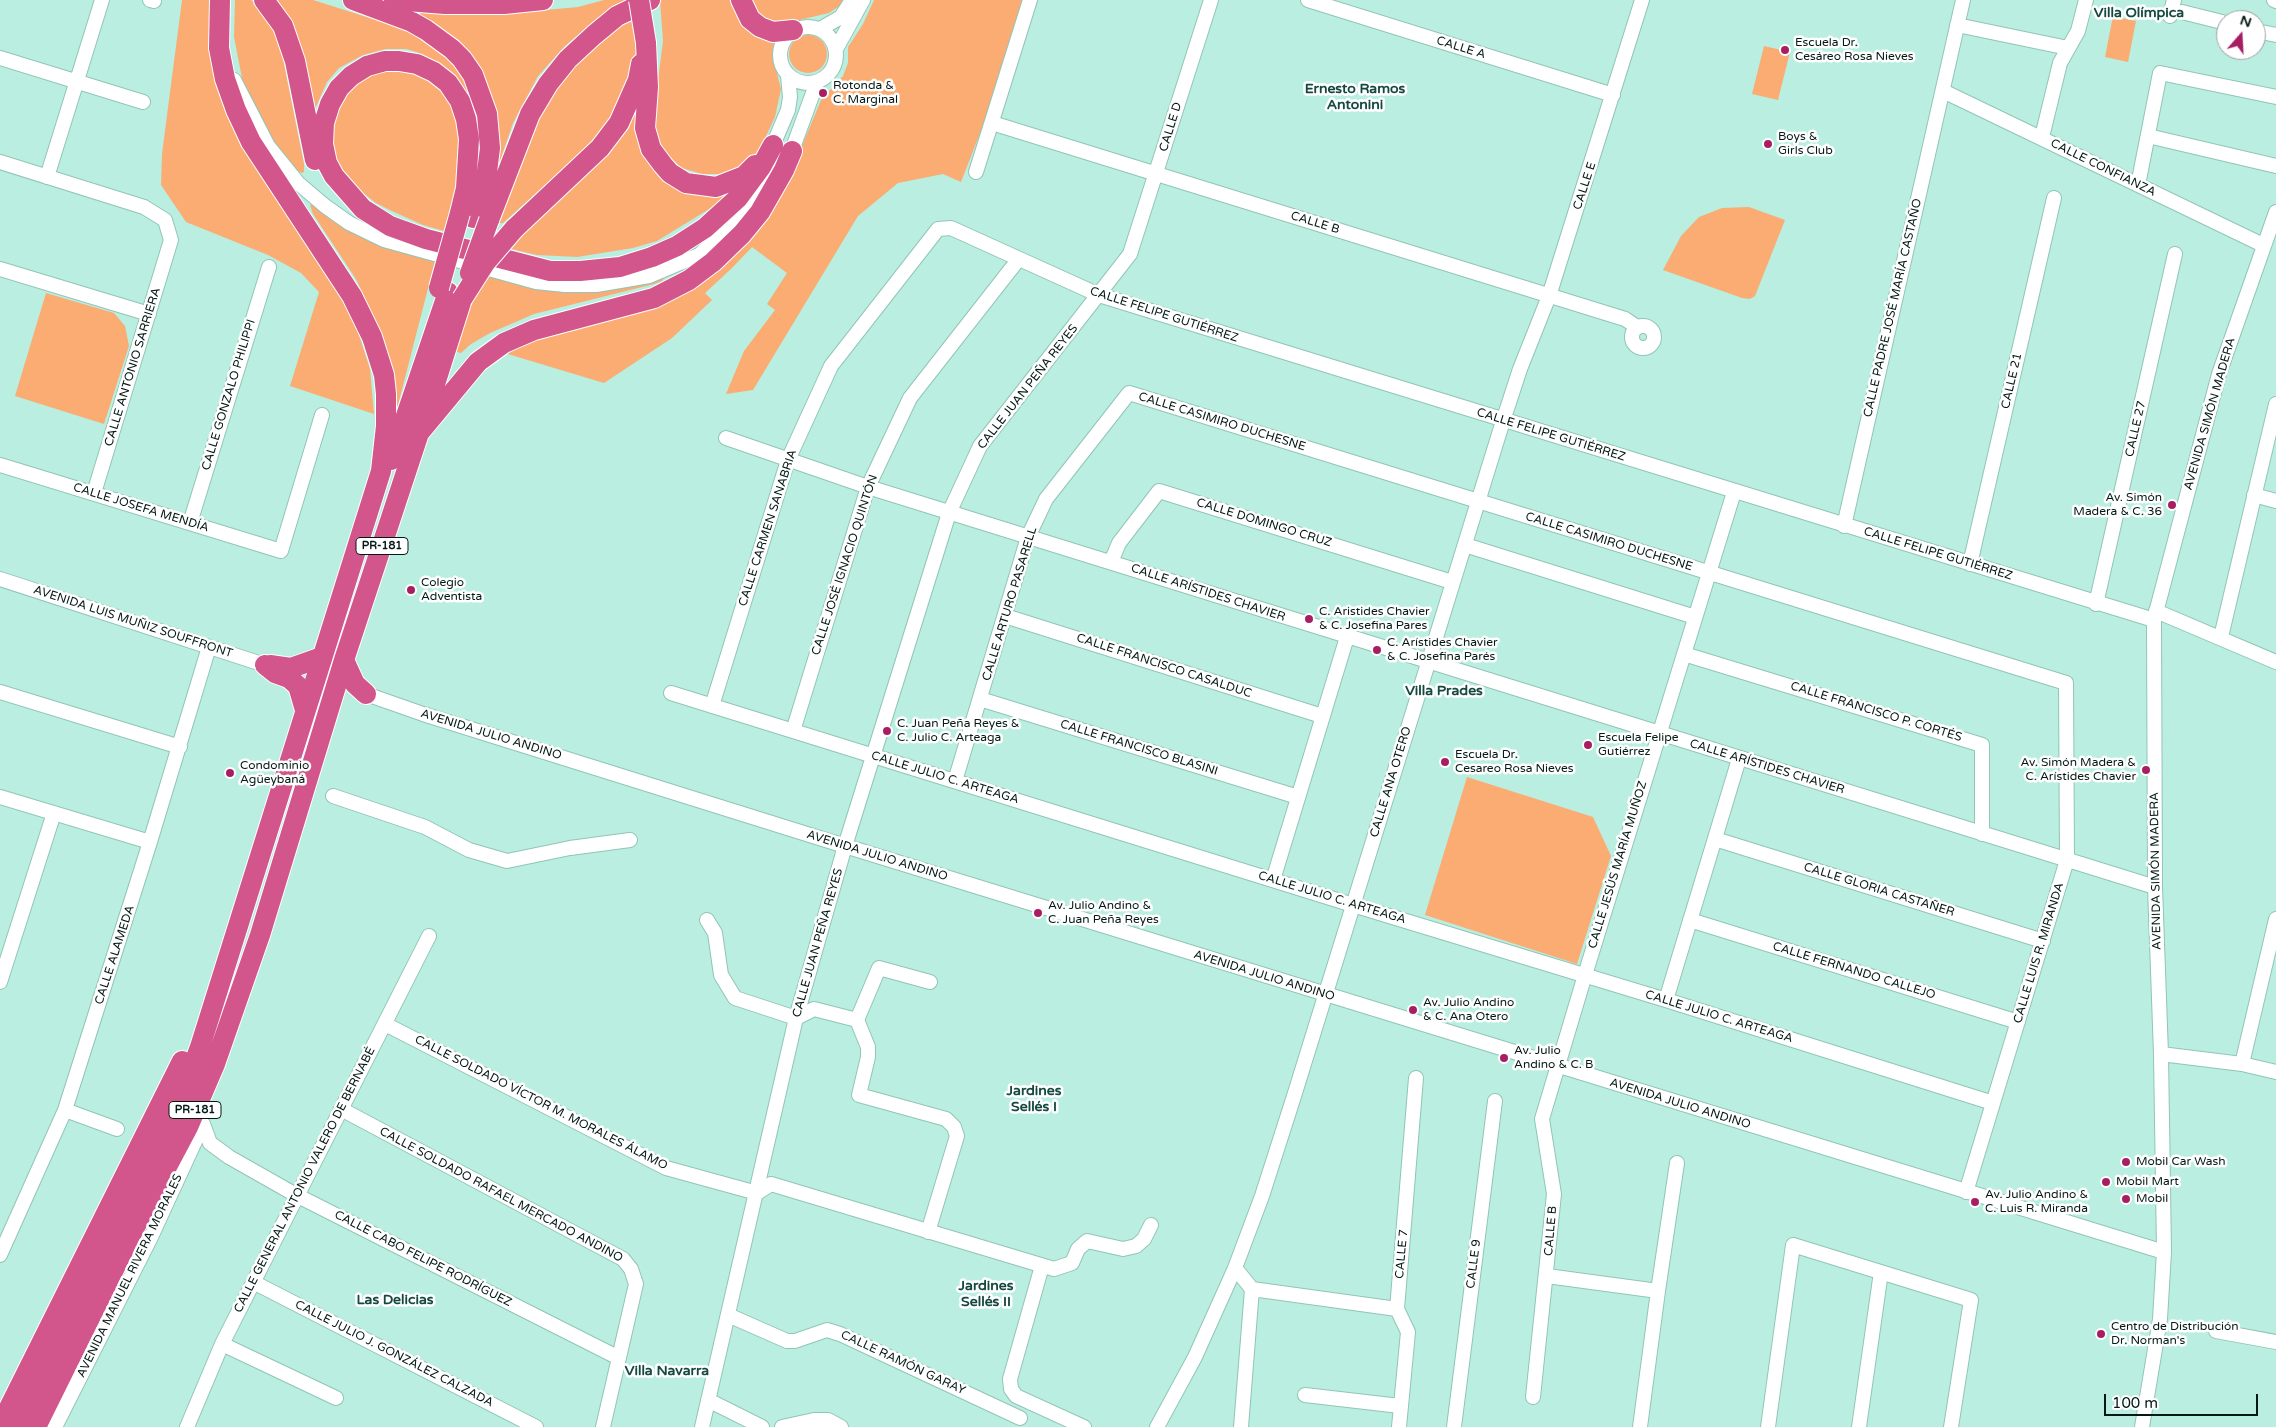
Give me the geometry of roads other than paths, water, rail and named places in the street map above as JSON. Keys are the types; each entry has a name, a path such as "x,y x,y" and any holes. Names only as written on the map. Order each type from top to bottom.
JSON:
{"highway":[{"path":"264,0 283,26 286,34 295,61 315,163 331,191 345,207 373,227 442,256"},
{"path":"353,0 412,22 426,30 457,54 473,75 487,114 490,148 487,172 450,293"},
{"path":"394,0 484,4 543,0"},
{"path":"639,0 646,43 648,79 645,116 647,138 651,149 670,173 686,183 716,187 724,185 744,176 773,145"},
{"path":"450,293 474,217 548,84 568,59 617,16 650,0"},
{"path":"741,0 750,19 760,27 773,32 793,30"},
{"path":"219,9 219,48 225,79 251,142 352,296 372,337 384,375 386,426 381,471 330,631"},
{"path":"450,293 484,264 514,228 600,148 619,123 638,80 646,43"},
{"path":"474,217 466,188 469,139 460,101 448,83 434,72 418,64 399,61 385,61 367,66 351,76 339,88 330,104 324,123 323,144 327,163 334,176 363,209 390,226 426,239 550,270 580,271 620,267 664,253 694,236 722,215 738,198 761,167 773,145"},
{"path":"410,430 478,362 504,343 534,330 654,298 689,280 714,262 742,234 760,212 784,170 792,151"},
{"name":"PR-181","path":"19,1427 188,1126 215,1064 260,935 344,660 450,293"},
{"name":"PR-181","path":"36,1427 173,1119 219,986 330,631 410,430"},
{"path":"266,665 291,668 322,657"},
{"path":"344,660 355,684 366,694"},
{"path":"266,665 275,673 289,678 298,686 305,710"},
{"path":"329,709 344,698 366,694"},
{"path":"203,1124 230,1051 251,981 260,935"},
{"path":"0,1426 159,1110 219,986"}],"street":[{"path":"0,162 48,177 102,0"},
{"path":"820,29 841,17 852,0"},
{"path":"836,49 831,38 820,29 806,26 793,30 784,41 780,53 781,65 788,75 799,82 809,84 827,76 833,67 836,49 863,0"},
{"path":"976,172 1030,0"},
{"name":"CALLE D","path":"1130,254 1211,0"},
{"name":"CALLE A","path":"1308,0 1613,96"},
{"name":"CALLE E","path":"1520,369 1549,296 1642,0"},
{"name":"CALLE PADRE JOSÉ MARÍA CASTAÑO","path":"1844,526 1963,0"},
{"path":"2042,137 2060,63 2078,31 2086,0"},
{"path":"2174,0 2176,14 2216,21"},
{"path":"1957,25 2068,48"},
{"path":"219,48 268,146 298,183 325,206 359,228 384,240 536,282 565,285 596,285 649,276 699,255 745,212 792,151 816,82"},
{"path":"0,58 143,102"},
{"path":"2138,185 2160,73 2276,97"},
{"path":"773,145 788,110 790,97 788,75"},
{"name":"CALLE CONFIANZA","path":"1943,91 2264,245"},
{"name":"CALLE B","path":"992,122 1625,319 1636,327"},
{"path":"2148,136 2276,166"},
{"name":"CALLE ANTONIO SARRIERA","path":"48,177 144,207 165,220 171,240 94,493"},
{"name":"CALLE 21","path":"1970,564 2054,198"},
{"name":"AVENIDA SIMÓN MADERA","path":"2142,1427 2160,1319 2164,1252 2161,1054 2155,887 2155,615 2219,374 2276,212"},
{"name":"CALLE CARMEN SANABRIA","path":"712,706 788,460 831,366 938,229 951,228 955,230"},
{"name":"CALLE FELIPE GUTIÉRREZ","path":"955,230 1099,295 2096,604 2155,615 2221,638 2276,662"},
{"name":"CALLE JUAN PEÑA REYES","path":"702,1427 796,1018 845,846 949,512 980,446 1130,254"},
{"name":"CALLE 27","path":"2096,604 2175,254"},
{"name":"CALLE JOSÉ IGNACIO QUINTÓN","path":"792,731 868,487 910,398 1018,260"},
{"name":"CALLE GONZALO PHILIPPI","path":"190,523 269,267"},
{"path":"0,269 149,314"},
{"name":"CALLE ANA OTERO","path":"1157,1427 1195,1357 1235,1268 1262,1196 1520,369"},
{"name":"CALLE CASIMIRO DUCHESNE","path":"1129,393 2066,683 2066,706"},
{"name":"CALLE ARTURO PASARELL","path":"954,781 1028,537 1046,499 1129,393"},
{"path":"2221,638 2276,404"},
{"name":"CALLE JOSEFA MENDÍA","path":"0,465 281,551 322,415"},
{"name":"CALLE ARÍSTIDES CHAVIER","path":"726,438 868,487 2155,887"},
{"name":"CALLE DOMINGO CRUZ","path":"1111,562 1119,543 1159,491 1452,582"},
{"name":"CALLE JESÚS MARÍA MUÑOZ","path":"1558,1066 1584,975 1734,492"},
{"path":"2254,495 2276,500"},
{"path":"1465,545 1695,617"},
{"name":"AVENIDA LUIS MUÑIZ SOUFFRONT","path":"0,579 266,665"},
{"name":"CALLE FRANCISCO CASALDUC","path":"1005,616 1322,716"},
{"path":"1273,880 1347,637"},
{"name":"CALLE ALAMEDA","path":"0,1255 65,1110 180,746 209,647"},
{"name":"CALLE FRANCISCO P. CORTÉS","path":"1684,654 1982,745 1982,834"},
{"path":"0,692 180,746"},
{"name":"CALLE JULIO C. ARTEAGA","path":"671,693 1352,905 1666,1000 1993,1103"},
{"name":"AVENIDA JULIO ANDINO","path":"366,694 422,714 1325,995 2164,1252"},
{"name":"CALLE FRANCISCO BLASINI","path":"980,700 1298,797"},
{"name":"CALLE LUIS R. MIRANDA","path":"1966,1192 2067,860 2066,706"},
{"path":"1666,1000 1739,759"},
{"path":"333,796 425,827 469,850 507,860 570,848 630,840"},
{"path":"0,797 150,842"},
{"path":"0,982 54,814"},
{"name":"CALLE GLORIA CASTAÑER","path":"1715,839 2043,942"},
{"path":"2242,1064 2276,919"},
{"path":"707,920 715,933 721,976 735,998 796,1018 814,1010 858,1020"},
{"name":"CALLE FERNANDO CALLEJO","path":"1690,920 2018,1022"},
{"name":"CALLE GENERAL ANTONIO VALERO DE BERNABÉ","path":"186,1427 222,1344 429,936"},
{"path":"928,1232 958,1136 954,1127 946,1119 859,1095 868,1057 868,1047 858,1020 880,968 930,982"},
{"name":"CALLE SOLDADO VÍCTOR M. MORALES ÁLAMO","path":"386,1024 666,1168 757,1193"},
{"path":"2161,1054 2242,1064 2276,1072"},
{"name":"CALLE B","path":"1533,1397 1554,1194 1542,1119 1558,1066"},
{"name":"CALLE 7","path":"1397,1309 1416,1078"},
{"name":"CALLE 9","path":"1454,1427 1495,1101"},
{"name":"CALLE SOLDADO RAFAEL MERCADO ANDINO","path":"341,1109 623,1259 631,1269 636,1284 603,1427"},
{"path":"65,1110 117,1129"},
{"path":"203,1124 210,1143 229,1157"},
{"name":"AVENIDA MANUEL RIVERA MORALES","path":"55,1427 151,1237 203,1124"},
{"path":"187,1161 194,1156 206,1152 229,1157"},
{"name":"CALLE CABO FELIPE RODRÍGUEZ","path":"229,1157 296,1195 618,1358"},
{"path":"1640,1427 1677,1163"},
{"path":"757,1193 771,1184 1054,1269 1068,1265 1074,1259 1078,1249 1087,1241 1123,1248 1136,1246 1144,1239 1151,1225"},
{"path":"1768,1427 1792,1245 1971,1300 1951,1427"},
{"path":"1042,1266 1010,1379 1011,1388 1016,1396 1084,1427"},
{"path":"1235,1268 1252,1290 1242,1427"},
{"path":"1859,1427 1881,1272"},
{"path":"1547,1276 1658,1291"},
{"name":"CALLE JULIO J. GONZÁLEZ CALZADA","path":"253,1282 536,1427"},
{"path":"1252,1290 1397,1309 1408,1332 1399,1427"},
{"name":"CALLE RAMÓN GARAY","path":"728,1314 787,1341 795,1341 827,1330 840,1334 1020,1418"},
{"path":"2216,1331 2276,1342"},
{"path":"222,1344 336,1398"},
{"path":"1305,1395 1400,1406"},
{"path":"708,1400 762,1427"},
{"path":"782,1427 814,1420 828,1420 841,1427"}],"place":[{"name":"Escuela Dr. Cesáreo Rosa Nieves","path":"1785,50"},
{"name":"Rotonda & C. Marginal","path":"823,93"},
{"name":"Boys & Girls Club","path":"1768,144"},
{"name":"Av. Simón Madera & C. 36","path":"2172,505"},
{"name":"Colegio Adventista","path":"411,590"},
{"name":"C. Aristides Chavier & C. Josefina Pares","path":"1309,619"},
{"name":"C. Arístides Chavier & C. Josefina Parés","path":"1377,650"},
{"name":"C. Juan Peña Reyes & C. Julio C. Arteaga","path":"887,731"},
{"name":"Escuela Felipe Gutiérrez","path":"1588,745"},
{"name":"Escuela Dr. Cesareo Rosa Nieves","path":"1445,762"},
{"name":"Av. Simón Madera & C. Arístides Chavier","path":"2146,770"},
{"name":"Condominio Agüeybaná","path":"230,773"},
{"name":"Av. Julio Andino & C. Juan Peña Reyes","path":"1038,913"},
{"name":"Av. Julio Andino & C. Ana Otero","path":"1413,1010"},
{"name":"Av. Julio Andino & C. B","path":"1504,1058"},
{"name":"Mobil Car Wash","path":"2126,1162"},
{"name":"Mobil Mart","path":"2106,1182"},
{"name":"Mobil","path":"2126,1199"},
{"name":"Av. Julio Andino & C. Luis R. Miranda","path":"1975,1202"},
{"name":"Centro de Distribución Dr. Norman's","path":"2101,1334"}],"district":[{"name":"Villa Olímpica","path":"2139,13"},
{"name":"Ernesto Ramos Antonini","path":"1355,98"},
{"name":"Villa Prades","path":"1444,691"},
{"name":"Jardines Sellés I","path":"1034,1100"},
{"name":"Jardines Sellés II","path":"986,1294"},
{"name":"Las Delicias","path":"395,1300"},
{"name":"Villa Navarra","path":"667,1371"}]}
